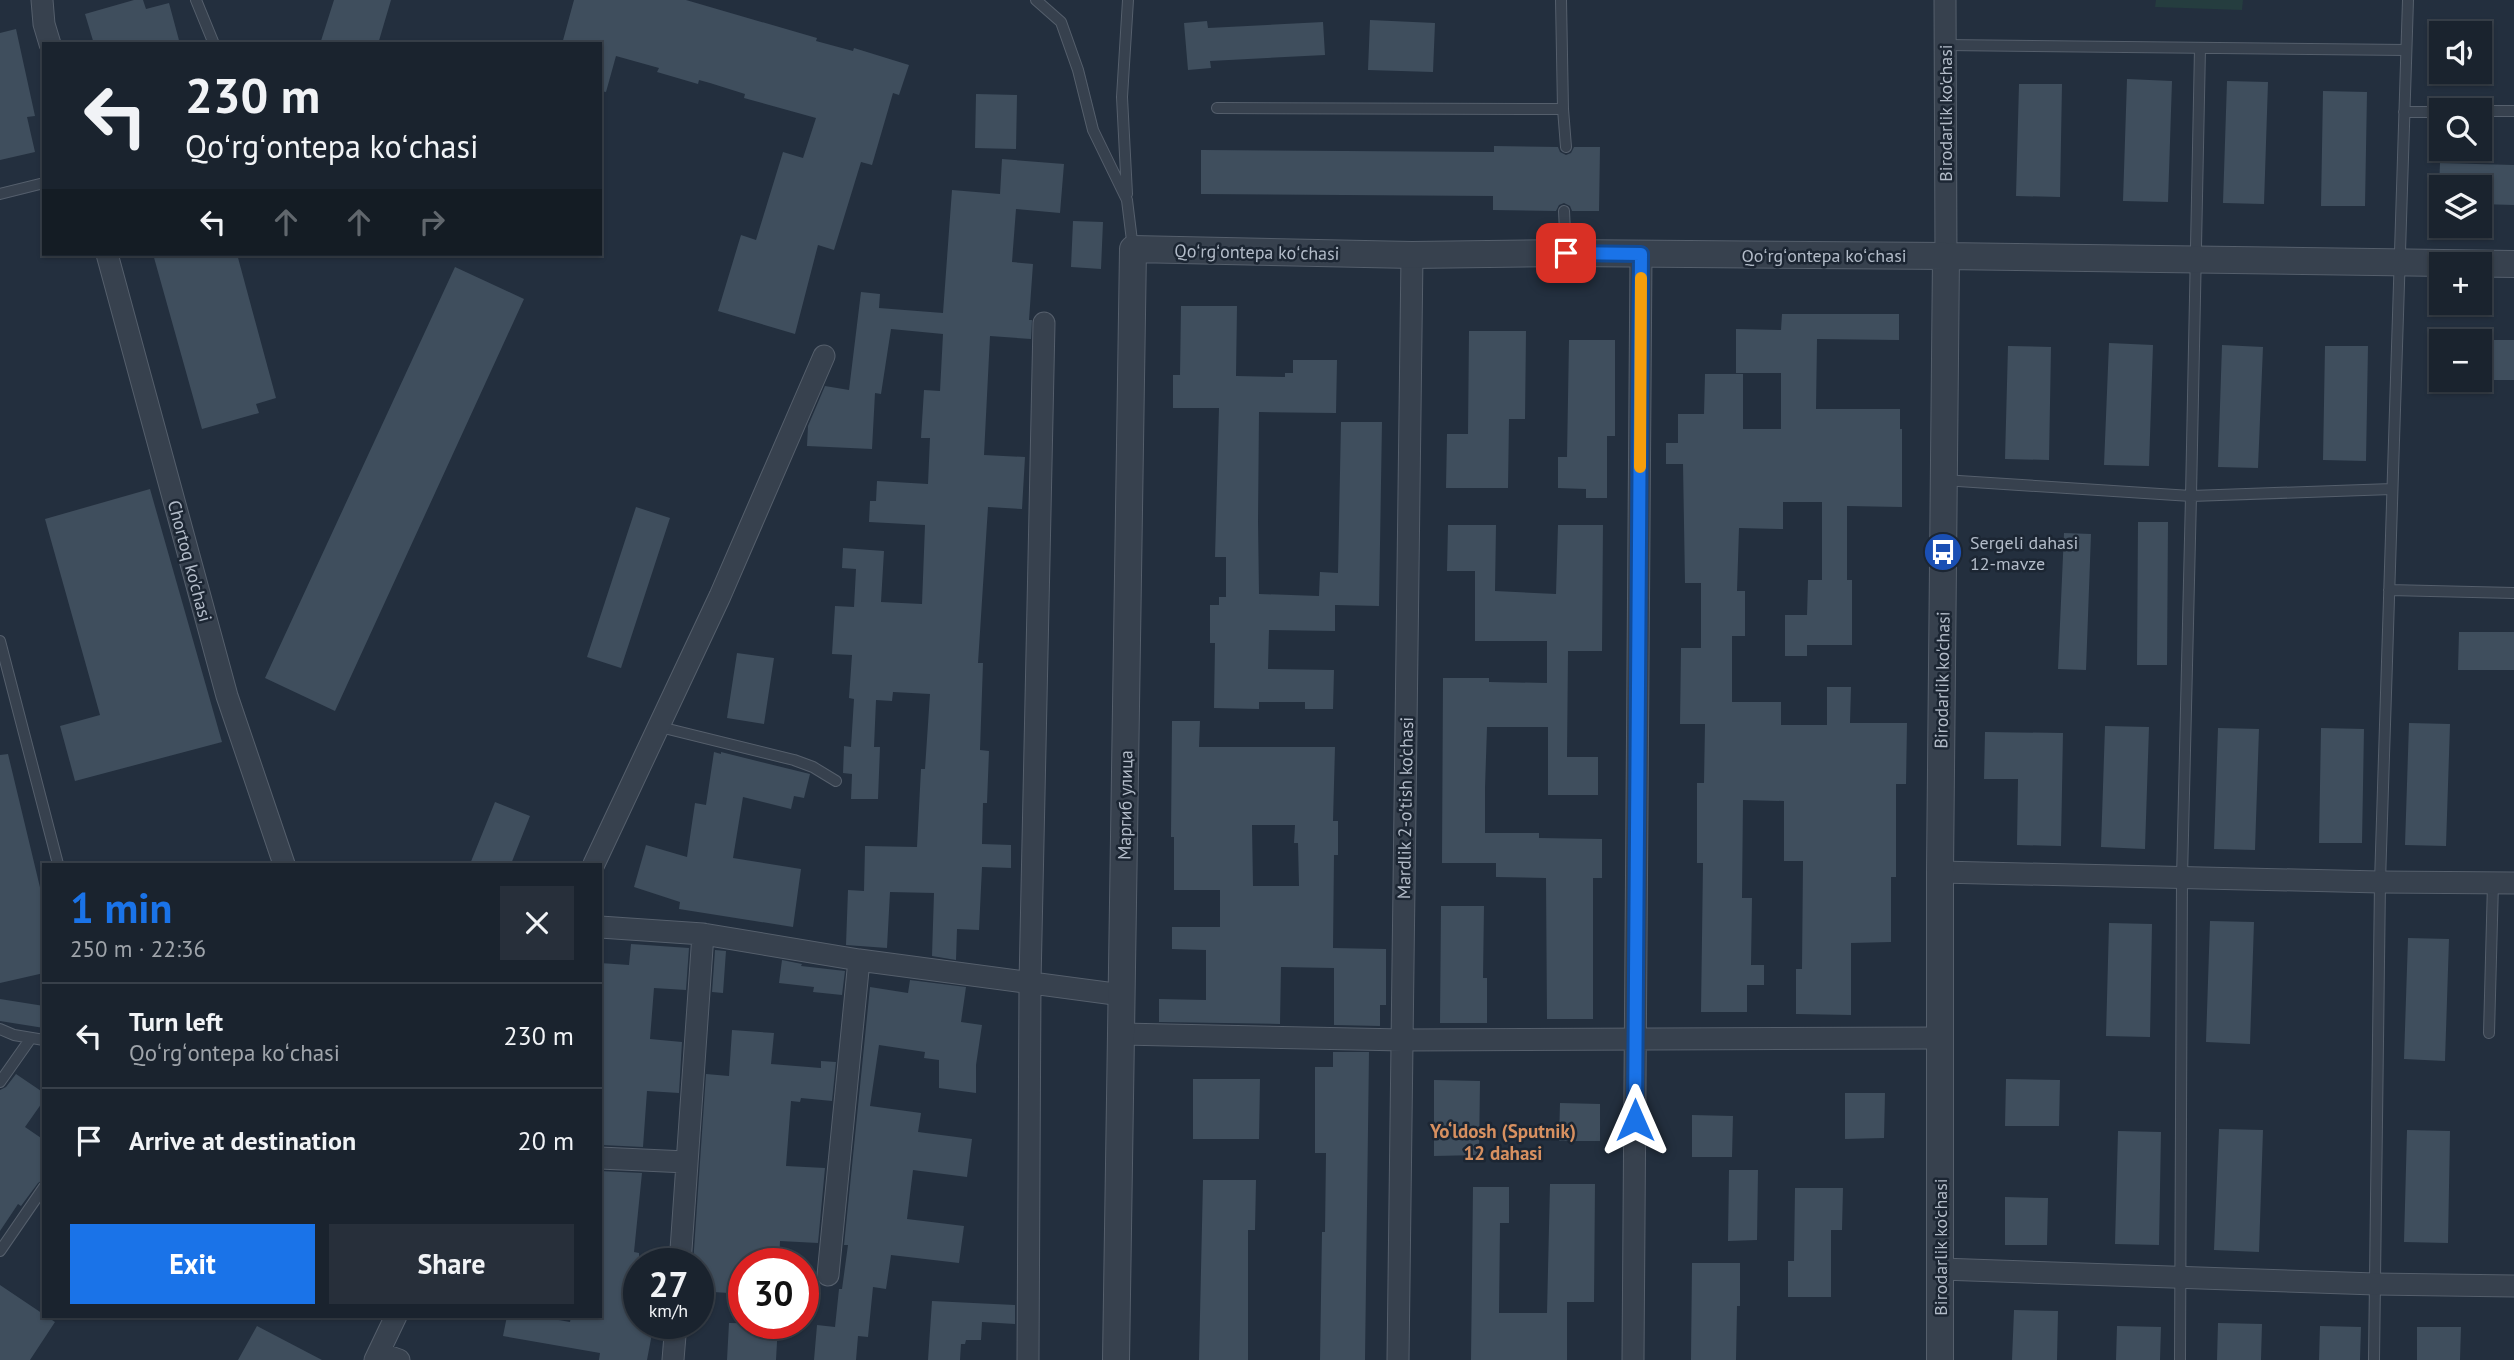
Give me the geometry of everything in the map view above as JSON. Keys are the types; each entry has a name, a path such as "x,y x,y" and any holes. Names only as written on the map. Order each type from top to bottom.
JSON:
{"street":[{"path":"42,0 44,24 49,42"},
{"name":"Birodarlik ko'chasi","path":"1940,1360 1945,0"},
{"name":"Qoʻrgʻontepa koʻchasi","path":"1133,249 1412,255 1566,253 1946,256 2514,264"},
{"name":"Маргиб улица","path":"1116,1360 1133,249"},
{"path":"1633,1360 1641,254"},
{"name":"Mardlik 2-o'tish ko'chasi","path":"1398,1360 1412,255"},
{"name":"Chortoq ko'chasi","path":"108,256 227,696 284,863"},
{"path":"1028,1360 1030,983 1044,323"},
{"path":"594,863 725,584 824,356"},
{"path":"1940,872 2503,883"},
{"path":"602,927 703,934 859,960 1122,995"},
{"path":"681,1248 703,934"},
{"path":"828,1275 859,960"},
{"path":"1122,1034 1403,1040 1940,1038"},
{"path":"602,1158 686,1162"},
{"path":"1941,1269 2375,1284 2514,1286"},
{"path":"384,1358 395,1318"},
{"path":"673,1360 675,1339"}],"lane":[{"path":"196,0 213,42"},
{"path":"1036,0 1061,22 1078,70 1093,130 1127,200"},
{"path":"1128,0 1122,97 1127,200 1133,249"},
{"path":"1561,0 1566,147"},
{"path":"2374,1360 2380,882 2408,0"},
{"path":"1945,45 2406,50"},
{"path":"2180,1360 2182,878 2200,48"},
{"path":"1217,108 1563,109"},
{"path":"2492,111 2514,111"},
{"path":"2404,112 2429,112"},
{"path":"0,194 42,184"},
{"path":"1564,211 1566,253"},
{"path":"1943,480 2191,496 2392,489"},
{"path":"2389,590 2514,593"},
{"path":"0,640 58,863"},
{"path":"660,727 794,760 813,767 836,781"},
{"path":"2488,1033 2503,883"},
{"path":"0,1029 42,1040"},
{"path":"0,1082 30,1038"},
{"path":"0,1251 42,1190"}],"green space":[{"path":"2156,0 2243,0 2242,10 2155,7"}],"building":[{"path":"134,0 143,0 146,9 169,3 179,42 93,42 85,14"},
{"path":"334,0 391,0 379,42 321,42"},
{"path":"574,0 686,0 817,38 816,41 853,51 854,48 909,65 899,95 893,93 872,165 861,162 834,250 818,245 795,334 718,311 741,235 756,240 783,152 803,158 816,118 744,98 745,94 710,83 699,80 698,84 657,72 659,68 616,56 606,92 602,91 602,42 563,42"},
{"path":"1370,20 1435,23 1433,72 1368,70"},
{"path":"1207,21 1208,28 1323,22 1325,55 1210,61 1211,68 1188,70 1184,23"},
{"path":"16,29 35,116 27,117 35,152 0,160 0,33"},
{"path":"2127,79 2172,81 2168,202 2123,201"},
{"path":"2227,81 2268,82 2264,204 2223,203"},
{"path":"2019,84 2062,84 2060,197 2016,196"},
{"path":"2323,91 2367,92 2365,206 2321,206"},
{"path":"976,94 1017,95 1016,149 975,148"},
{"path":"1494,146 1558,147 1560,152 1566,155 1571,153 1574,147 1600,147 1599,211 1572,211 1570,206 1564,203 1559,205 1556,211 1493,210 1493,196 1201,194 1201,150 1494,152"},
{"path":"1002,159 1064,164 1060,213 1016,209 1012,262 1033,264 1029,320 1032,320 1031,339 990,336 984,455 1025,457 1022,509 988,507 978,663 983,663 980,750 989,751 982,844 1011,845 1011,868 982,867 979,930 957,929 956,960 932,956 934,893 890,892 887,948 846,945 848,890 864,891 865,846 917,847 921,769 925,769 930,694 893,692 892,701 876,700 874,747 880,747 878,799 851,799 852,774 843,773 844,746 851,747 854,699 849,698 852,655 832,654 835,606 854,607 856,569 842,568 843,548 884,551 881,602 922,604 925,525 869,522 870,501 876,501 877,481 928,484 930,438 921,438 924,390 940,391 943,334 891,329 881,394 875,393 872,449 807,446 808,426 825,386 849,390 861,292 880,294 879,308 943,313 952,190 1000,194"},
{"path":"2440,163 2514,165 2514,205 2492,204 2492,175 2440,175"},
{"path":"1073,221 1103,222 1101,269 1071,267"},
{"path":"154,256 238,256 276,398 256,404 259,413 202,429"},
{"path":"455,267 524,299 335,711 265,678"},
{"path":"1181,306 1237,306 1236,376 1285,377 1285,373 1293,373 1293,360 1337,360 1336,413 1259,412 1259,594 1319,596 1320,572 1338,573 1341,422 1382,422 1379,606 1335,605 1335,631 1269,630 1268,669 1334,670 1333,709 1305,709 1305,702 1259,702 1259,709 1214,708 1215,643 1210,643 1210,605 1219,605 1219,597 1226,597 1226,557 1215,557 1219,408 1173,408 1173,375 1180,375"},
{"path":"1782,314 1899,314 1899,340 1817,339 1816,409 1900,409 1902,507 1847,506 1847,580 1852,580 1852,645 1807,645 1807,656 1785,656 1785,615 1807,615 1808,580 1822,580 1822,502 1783,502 1783,529 1739,528 1737,591 1745,591 1745,636 1732,636 1732,702 1781,702 1781,725 1827,725 1827,687 1851,687 1850,723 1907,723 1906,784 1896,784 1896,877 1891,877 1891,942 1851,943 1851,1015 1796,1014 1796,969 1802,969 1803,861 1784,861 1784,801 1743,800 1742,898 1752,898 1751,965 1764,965 1764,985 1747,985 1747,1012 1701,1012 1703,863 1697,863 1697,783 1704,783 1705,724 1680,724 1681,648 1701,648 1701,583 1685,583 1683,464 1666,464 1666,443 1678,443 1678,414 1704,414 1705,374 1743,374 1743,429 1781,429 1781,373 1736,373 1736,329 1781,330"},
{"path":"1469,331 1526,331 1525,419 1509,419 1508,488 1446,488 1447,434 1468,434"},
{"path":"1569,340 1615,340 1615,436 1607,436 1607,498 1586,498 1586,489 1558,488 1558,457 1567,457"},
{"path":"2492,340 2514,340 2514,380 2492,380"},
{"path":"2109,343 2153,345 2149,466 2104,465"},
{"path":"2222,345 2263,347 2258,468 2218,467"},
{"path":"2008,346 2051,347 2049,460 2005,459"},
{"path":"2325,346 2368,346 2366,461 2323,460"},
{"path":"150,489 222,742 75,781 60,726 100,715 45,519"},
{"path":"636,507 670,518 621,668 587,657"},
{"path":"2138,522 2168,522 2167,665 2137,665"},
{"path":"1448,525 1496,525 1495,591 1556,594 1558,525 1603,525 1602,651 1568,651 1567,757 1598,757 1598,795 1548,795 1548,727 1487,727 1485,788 1485,833 1539,833 1539,838 1602,839 1602,878 1593,878 1593,1019 1547,1019 1546,878 1496,877 1496,863 1442,863 1443,678 1489,678 1489,682 1547,683 1547,641 1475,641 1475,571 1447,571"},
{"path":"2064,533 2091,534 2086,670 2058,669"},
{"path":"2459,632 2514,632 2514,670 2458,670"},
{"path":"737,653 774,658 764,724 727,718"},
{"path":"1172,721 1200,721 1199,747 1335,747 1333,821 1338,821 1338,855 1334,855 1333,948 1386,949 1386,1005 1380,1005 1380,1026 1334,1025 1334,968 1281,967 1280,1024 1159,1022 1159,999 1206,1000 1206,950 1172,949 1172,927 1220,927 1220,890 1174,890 1174,837 1171,837","holes":["1252,825 1295,825 1294,843 1298,843 1299,886 1253,886"]},
{"path":"2409,723 2450,724 2446,846 2405,845"},
{"path":"2105,726 2149,727 2145,849 2101,847"},
{"path":"2218,728 2259,729 2255,850 2214,849"},
{"path":"2321,728 2364,729 2362,843 2319,843"},
{"path":"1985,732 2063,733 2061,846 2017,845 2018,779 1984,779"},
{"path":"714,752 810,774 804,798 794,796 791,809 743,797 733,858 801,869 793,927 679,909 680,902 634,887 646,845 687,857 695,803 706,805"},
{"path":"8,754 42,896 42,973 0,983 0,755"},
{"path":"495,802 530,816 511,863 470,863"},
{"path":"1441,906 1484,906 1483,978 1487,978 1487,1023 1440,1023"},
{"path":"2210,921 2254,922 2250,1044 2206,1042"},
{"path":"2109,923 2152,924 2150,1037 2106,1036"},
{"path":"2408,938 2449,939 2445,1061 2404,1059"},
{"path":"631,944 689,948 686,990 654,988 650,1039 682,1042 679,1093 647,1091 643,1147 602,1145 602,963 629,965"},
{"path":"715,950 726,951 723,993 712,992"},
{"path":"782,960 802,964 801,966 845,971 842,995 813,992 814,987 779,983"},
{"path":"910,980 966,987 961,1022 982,1025 976,1065 976,1093 939,1088 939,1060 924,1058 925,1052 879,1045 870,1106 921,1113 918,1132 972,1139 967,1177 913,1170 907,1219 964,1226 959,1263 891,1255 886,1289 873,1287 868,1337 858,1336 856,1360 814,1360 819,1325 835,1327 839,1289 842,1289 870,987 908,993"},
{"path":"0,999 42,1006 42,1028 0,1021"},
{"path":"732,1030 774,1033 771,1064 821,1068 821,1061 836,1062 832,1101 801,1098 800,1102 791,1101 786,1166 825,1168 818,1243 780,1241 780,1248 728,1248 728,1293 714,1292 714,1248 694,1248 706,1074 729,1076"},
{"path":"1333,1052 1369,1052 1365,1360 1320,1360 1326,1153 1315,1153 1315,1067 1333,1067"},
{"path":"16,1074 42,1092 42,1103 25,1127 42,1139 42,1180 21,1206 18,1204 0,1231 0,1090 6,1087"},
{"path":"1193,1079 1260,1079 1259,1139 1193,1139"},
{"path":"2006,1079 2060,1080 2059,1126 2005,1126"},
{"path":"1434,1080 1480,1081 1479,1155 1434,1156"},
{"path":"1845,1093 1885,1093 1884,1138 1845,1139"},
{"path":"1560,1103 1600,1104 1600,1141 1559,1141"},
{"path":"1692,1115 1733,1116 1732,1157 1692,1157"},
{"path":"2219,1129 2263,1130 2259,1252 2214,1250"},
{"path":"2407,1130 2450,1131 2448,1243 2404,1242"},
{"path":"2118,1131 2161,1132 2159,1245 2115,1244"},
{"path":"1729,1170 1758,1170 1757,1240 1728,1241"},
{"path":"602,1171 642,1173 634,1248 623,1248 623,1339 651,1339 647,1360 599,1360 600,1353 503,1336 507,1318 547,1318 570,1322 571,1318 602,1318"},
{"path":"1203,1180 1256,1180 1255,1230 1248,1230 1248,1360 1199,1360"},
{"path":"1550,1184 1595,1184 1594,1302 1567,1302 1567,1360 1471,1360 1473,1187 1509,1187 1509,1223 1500,1223 1499,1313 1547,1313"},
{"path":"1795,1188 1843,1188 1842,1230 1831,1230 1831,1297 1788,1297 1788,1261 1794,1261"},
{"path":"2005,1197 2048,1198 2047,1245 2005,1245"},
{"path":"1692,1263 1740,1263 1736,1360 1691,1360"},
{"path":"0,1285 42,1313 42,1318 55,1322 30,1360 0,1360"},
{"path":"932,1301 1015,1305 1015,1324 982,1322 981,1340 966,1340 965,1344 961,1344 960,1360 928,1360"},
{"path":"2014,1310 2058,1311 2057,1360 2012,1360"},
{"path":"2218,1323 2262,1324 2261,1360 2217,1360"},
{"path":"257,1326 322,1360 238,1360"},
{"path":"2117,1326 2161,1327 2160,1360 2116,1360"},
{"path":"2320,1326 2361,1327 2360,1360 2319,1360"},
{"path":"2417,1327 2461,1327 2460,1360 2417,1360"},
{"path":"728,1339 777,1339 776,1360 727,1360"}],"slow traffic":[{"path":"1640,467 1641,278"}],"place":[{"name":"Sergeli dahasi 12-mavze","path":"1943,552"}],"district":[{"name":"Yo‘ldosh (Sputnik) 12 dahasi","path":"1503,1142"}],"route":[{"path":"1566,253 1641,254 1635,1120"}]}
